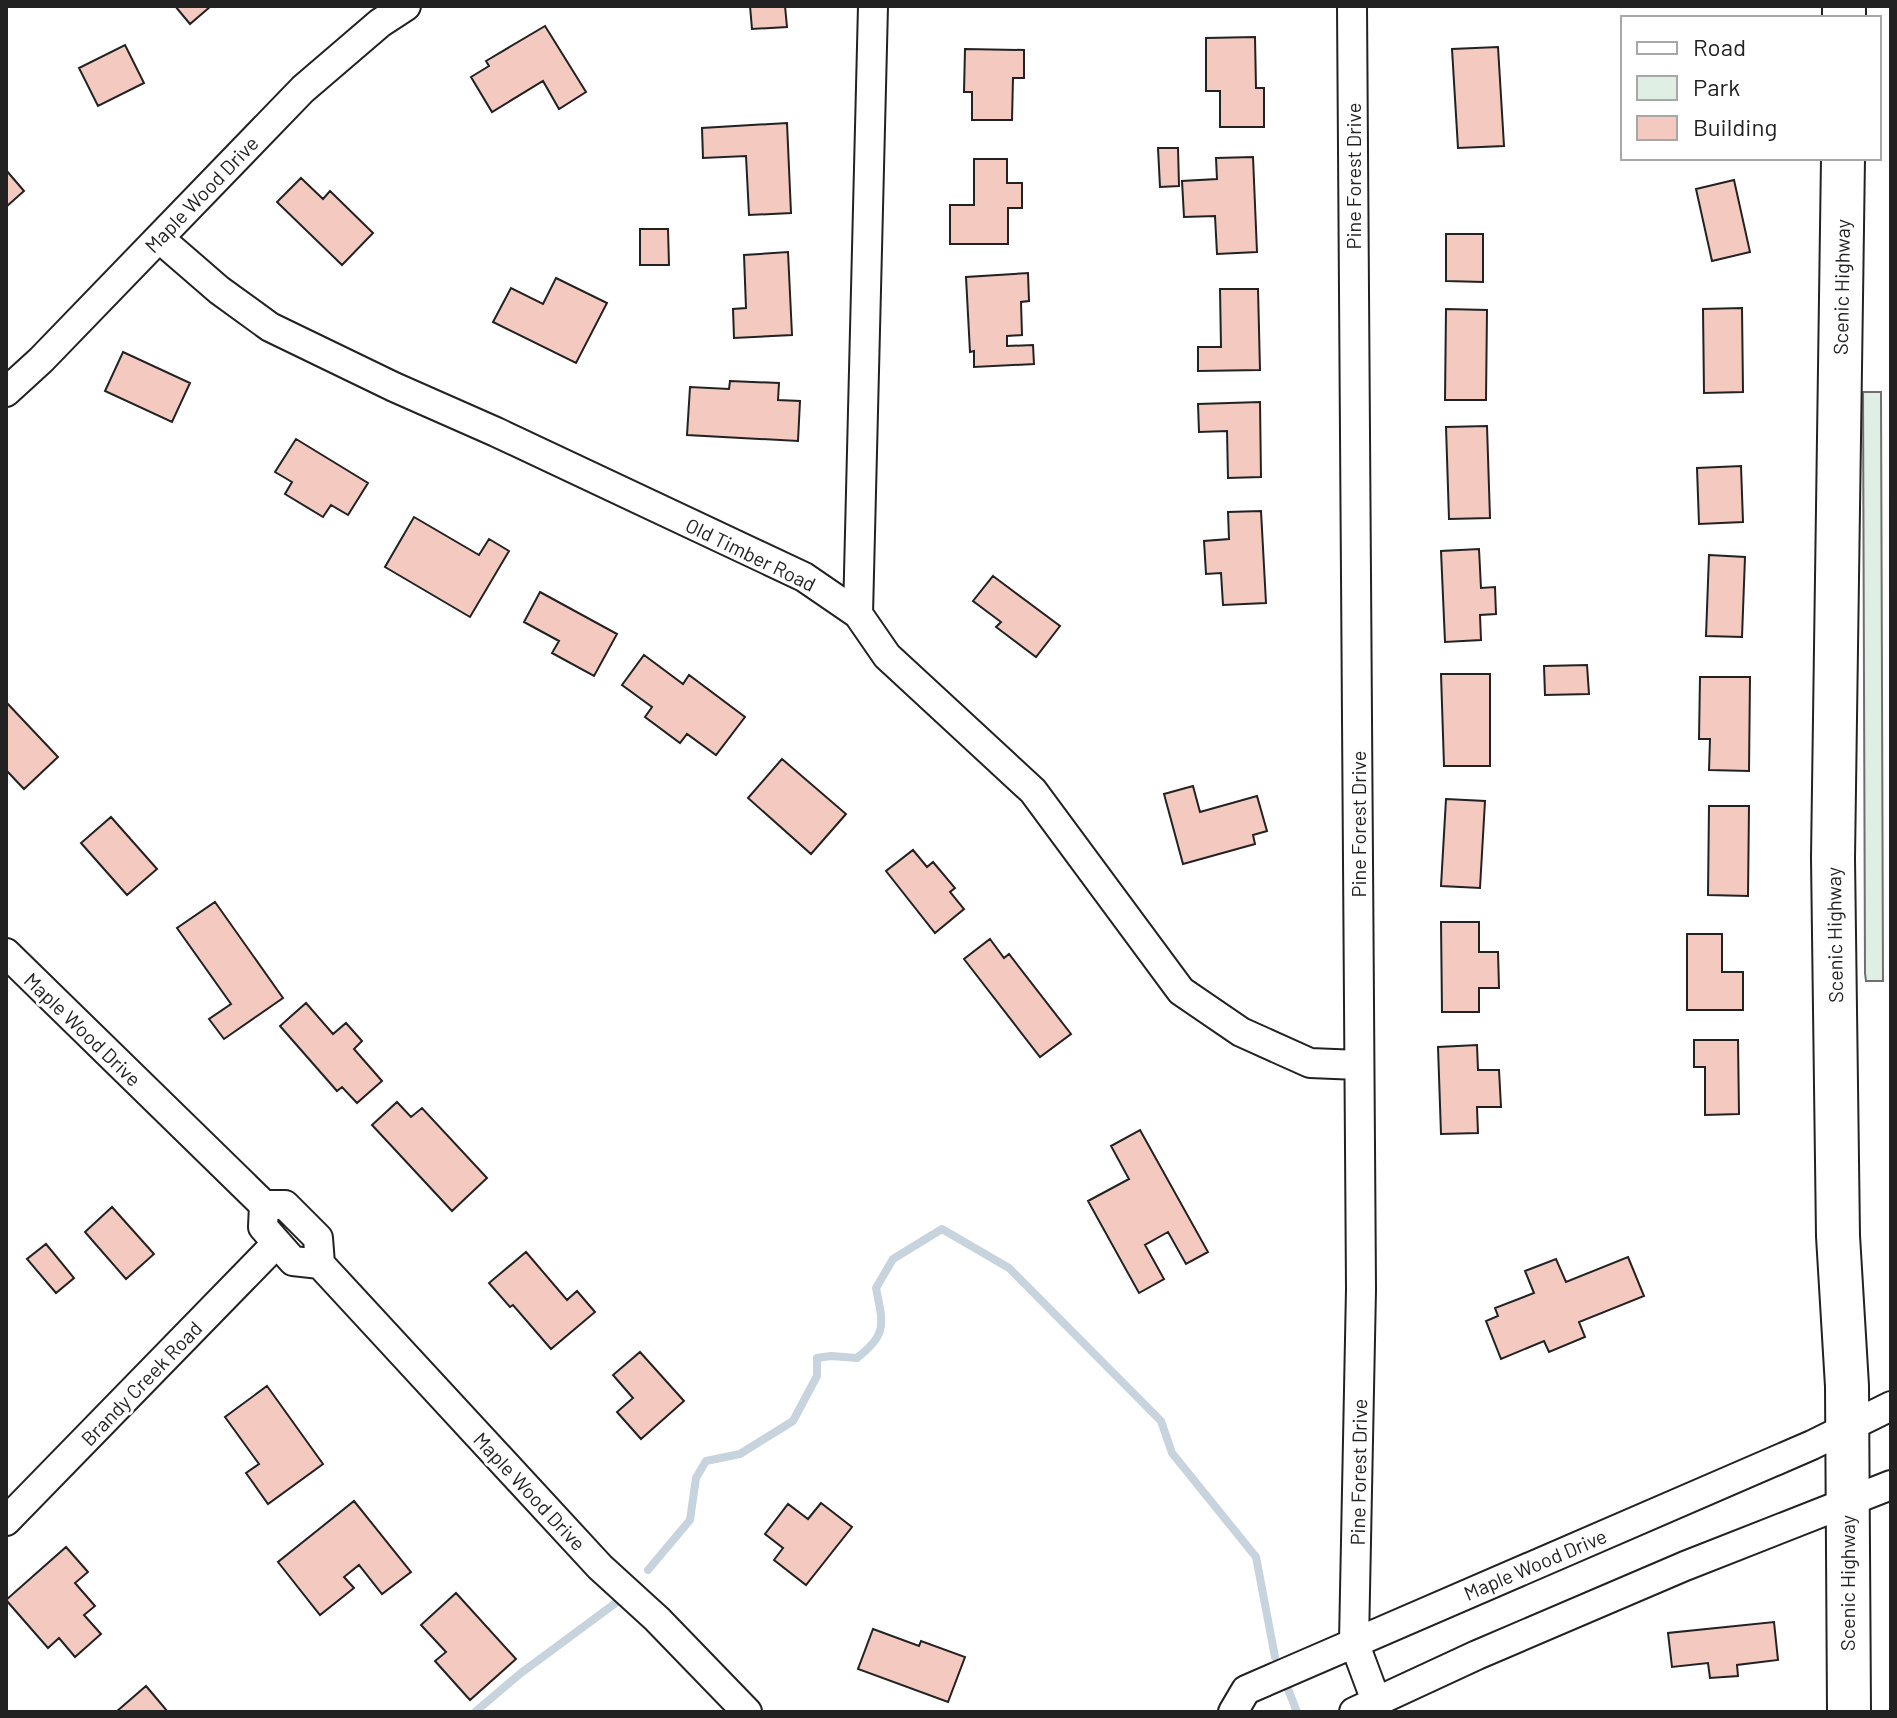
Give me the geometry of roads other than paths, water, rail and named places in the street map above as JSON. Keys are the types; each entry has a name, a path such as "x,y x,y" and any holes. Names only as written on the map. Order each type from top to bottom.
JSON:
{"highway":[{"name":"Scenic Highway","path":"1843,160 1833,858 1838,1236 1847,1427 1849,1712"}],"street":[{"name":"Maple Wood Drive","path":"6,392 41,360 303,89 380,23 406,6"},
{"path":"858,614 873,6"},
{"name":"Pine Forest Drive","path":"1352,6 1361,1289 1354,1642"},
{"name":"Old Timber Road","path":"159,238 219,290 270,327 804,577 858,614 887,656 1033,791 1181,991 1241,1032 1310,1063 1359,1065"},
{"name":"Maple Wood Drive","path":"6,953 264,1205 285,1205 300,1219 318,1238 320,1264 600,1567 657,1619 747,1712"},
{"path":"264,1205 263,1227 276,1244"},
{"name":"Maple Wood Drive","path":"276,1244 293,1261 320,1264"},
{"name":"Brandy Creek Road","path":"6,1521 276,1244"},
{"name":"Maple Wood Drive","path":"1233,1712 1246,1690 1891,1406"},
{"path":"1354,1642 1365,1707 1685,1566 1891,1485"}],"waterway":[{"path":"648,1570 690,1520 696,1478 706,1461 740,1454 793,1421 817,1376 817,1358 857,1358 867,1350 881,1328 876,1288 893,1259 942,1229 1009,1268 1161,1421 1172,1453 1256,1557 1275,1657"},
{"path":"475,1712 521,1673 617,1602"},
{"path":"1286,1684 1297,1712"}]}
